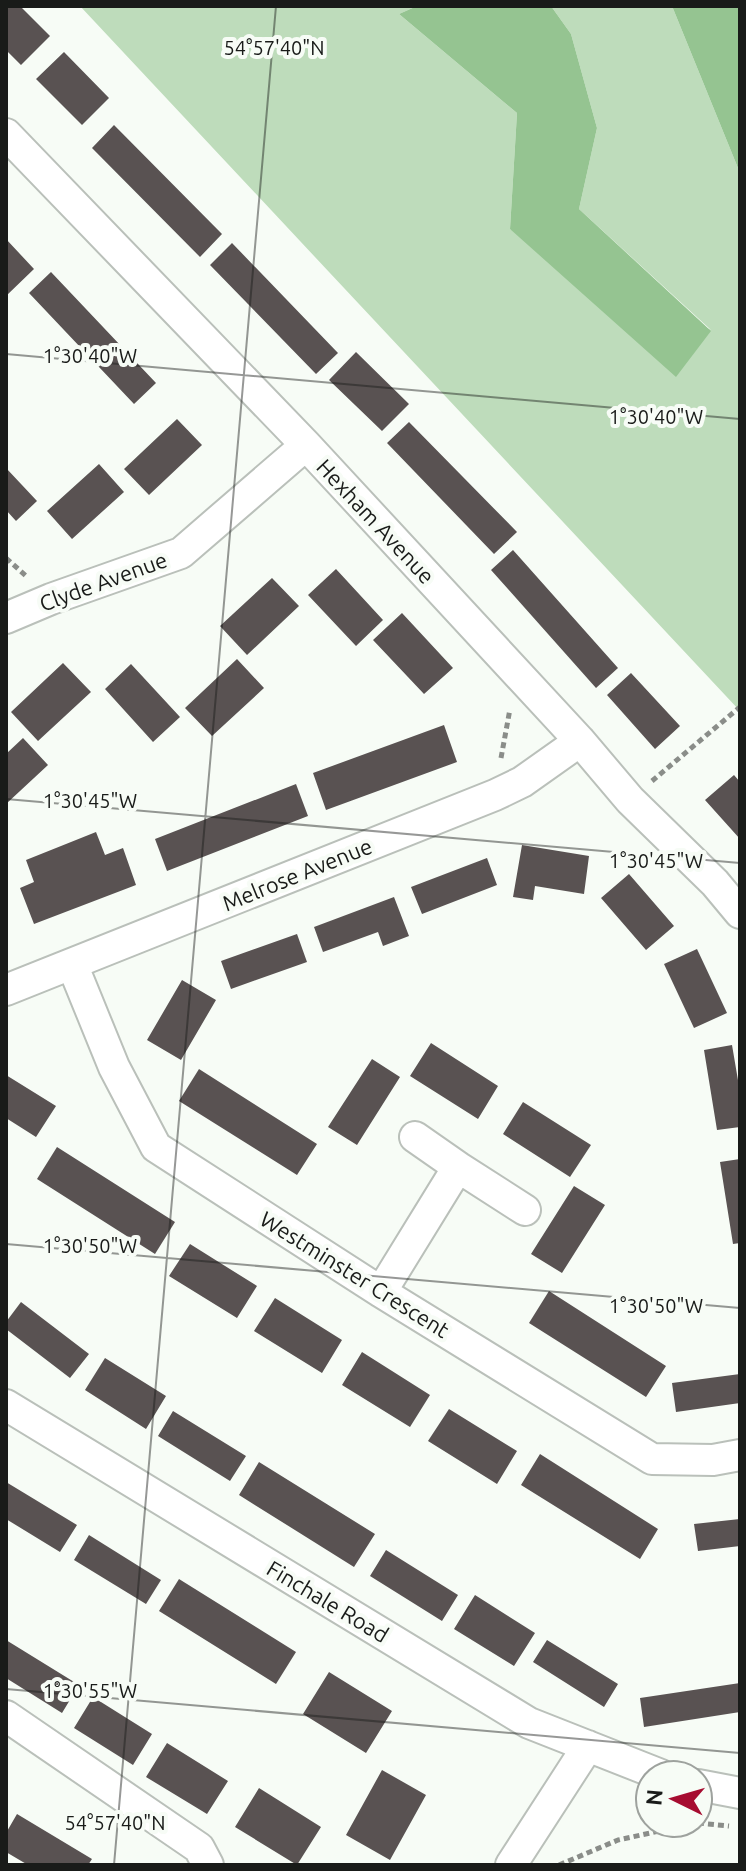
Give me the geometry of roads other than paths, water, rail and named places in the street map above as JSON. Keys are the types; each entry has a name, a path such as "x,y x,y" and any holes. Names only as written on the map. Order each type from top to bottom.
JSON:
{"street":[{"name":"Hexham Avenue","path":"6,134 306,445 580,741 630,800 715,883 740,913"},
{"name":"Clyde Avenue","path":"6,618 181,553 306,445"},
{"name":"Melrose Avenue","path":"6,990 495,795 522,782 580,741"},
{"name":"Westminster Crescent","path":"72,964 114,1067 156,1147 381,1292 652,1459 713,1460 740,1455"},
{"path":"415,1137 525,1210"},
{"path":"381,1292 458,1167"},
{"name":"Finchale Road","path":"6,1405 529,1723 634,1764"},
{"path":"6,1716 199,1848 208,1865"},
{"path":"511,1865 588,1746"},
{"path":"714,1790 739,1797"}]}
